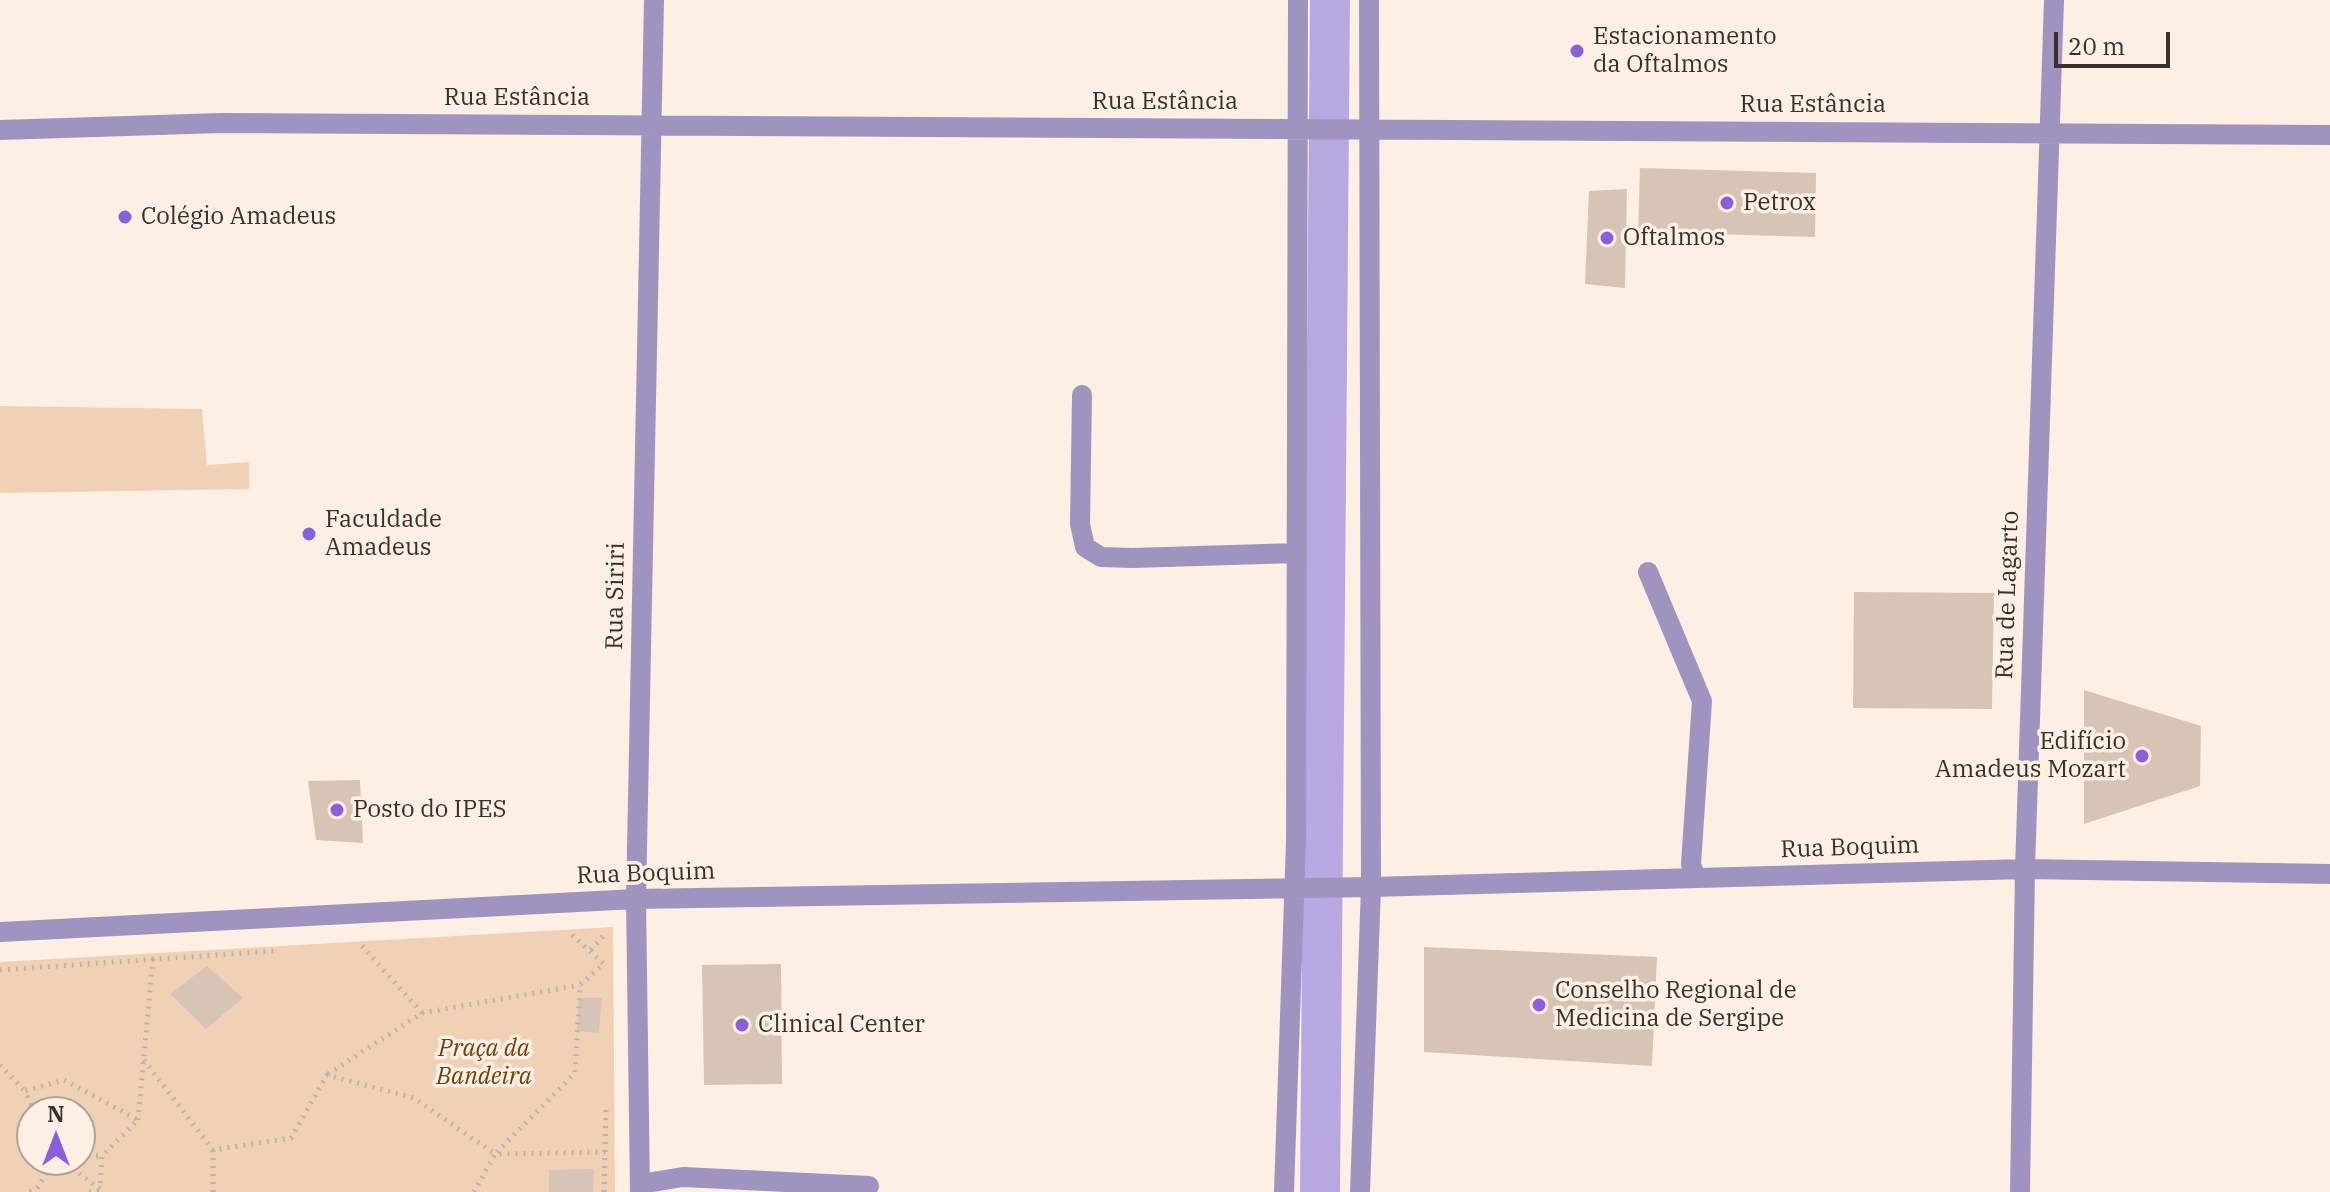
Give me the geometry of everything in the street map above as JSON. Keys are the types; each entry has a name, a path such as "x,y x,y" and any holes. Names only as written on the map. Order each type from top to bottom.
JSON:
{"street":[{"name":"Rua Siriri","path":"640,1188 636,899 654,0"},
{"path":"1284,1192 1304,888 1297,553 1307,129 1298,0"},
{"path":"1360,1192 1371,887 1360,130 1369,0"},
{"name":"Rua de Lagarto","path":"2020,1192 2025,869 2054,0"},
{"name":"Rua Estância","path":"0,130 221,123 2050,131 2330,135"},
{"path":"1082,395 1080,524 1085,547 1101,557 1132,558 1297,553"},
{"path":"1648,572 1702,701 1691,864 1696,878"},
{"name":"Rua Boquim","path":"0,932 636,899 1371,887 2025,869 2330,874"},
{"path":"640,1188 683,1177 869,1186"}],"path":[{"path":"559,936 575,935 605,963 605,979"},
{"path":"348,947 378,945"},
{"path":"362,946 422,1013"},
{"path":"0,970 153,957 277,951"},
{"path":"101,1190 102,1156 138,1120 153,957"},
{"path":"213,1150 291,1138 327,1075 422,1013 580,985 605,963"},
{"path":"474,1192 495,1154 575,1073 580,985"},
{"path":"144,1060 213,1150 213,1192"},
{"path":"0,1065 27,1096"},
{"path":"327,1075 414,1098 495,1154 606,1152"},
{"path":"25,1091 64,1080 138,1120"},
{"path":"604,1192 606,1105"},
{"path":"96,1156 102,1156"},
{"path":"30,1192 38,1187 45,1176"},
{"path":"82,1176 101,1190"},
{"path":"89,1192 101,1190"}],"green space":[{"path":"0,406 202,409 207,465 249,462 249,489 0,493"},
{"name":"Praça da Bandeira","path":"613,927 615,1192 0,1192 0,962"}],"building":[{"name":"Petrox","path":"1640,168 1816,173 1815,237 1638,232"},
{"name":"Oftalmos","path":"1627,189 1625,288 1585,284 1589,191"},
{"path":"1854,592 1994,593 1992,709 1853,708"},
{"name":"Edifício Amadeus Mozart","path":"2084,690 2201,726 2200,786 2084,824"},
{"name":"Posto do IPES","path":"360,780 363,843 316,840 308,781"},
{"name":"Conselho Regional de Medicina de Sergipe","path":"1424,947 1657,957 1652,1066 1424,1052"},
{"name":"Clinical Center","path":"781,964 782,1084 704,1085 702,965"},
{"path":"207,966 243,998 206,1029 170,994"},
{"path":"579,998 602,998 599,1033 577,1031"},
{"path":"594,1169 593,1192 549,1192 549,1170"}],"waterway":[{"path":"1320,1192 1330,0"}],"place":[{"name":"Estacionamento da Oftalmos","path":"1577,51"},
{"name":"Petrox","path":"1727,203"},
{"name":"Colégio Amadeus","path":"125,217"},
{"name":"Oftalmos","path":"1607,238"},
{"name":"Faculdade Amadeus","path":"309,534"},
{"name":"Edifício Amadeus Mozart","path":"2142,756"},
{"name":"Posto do IPES","path":"337,810"},
{"name":"Conselho Regional de Medicina de Sergipe","path":"1539,1005"},
{"name":"Clinical Center","path":"742,1025"}]}
